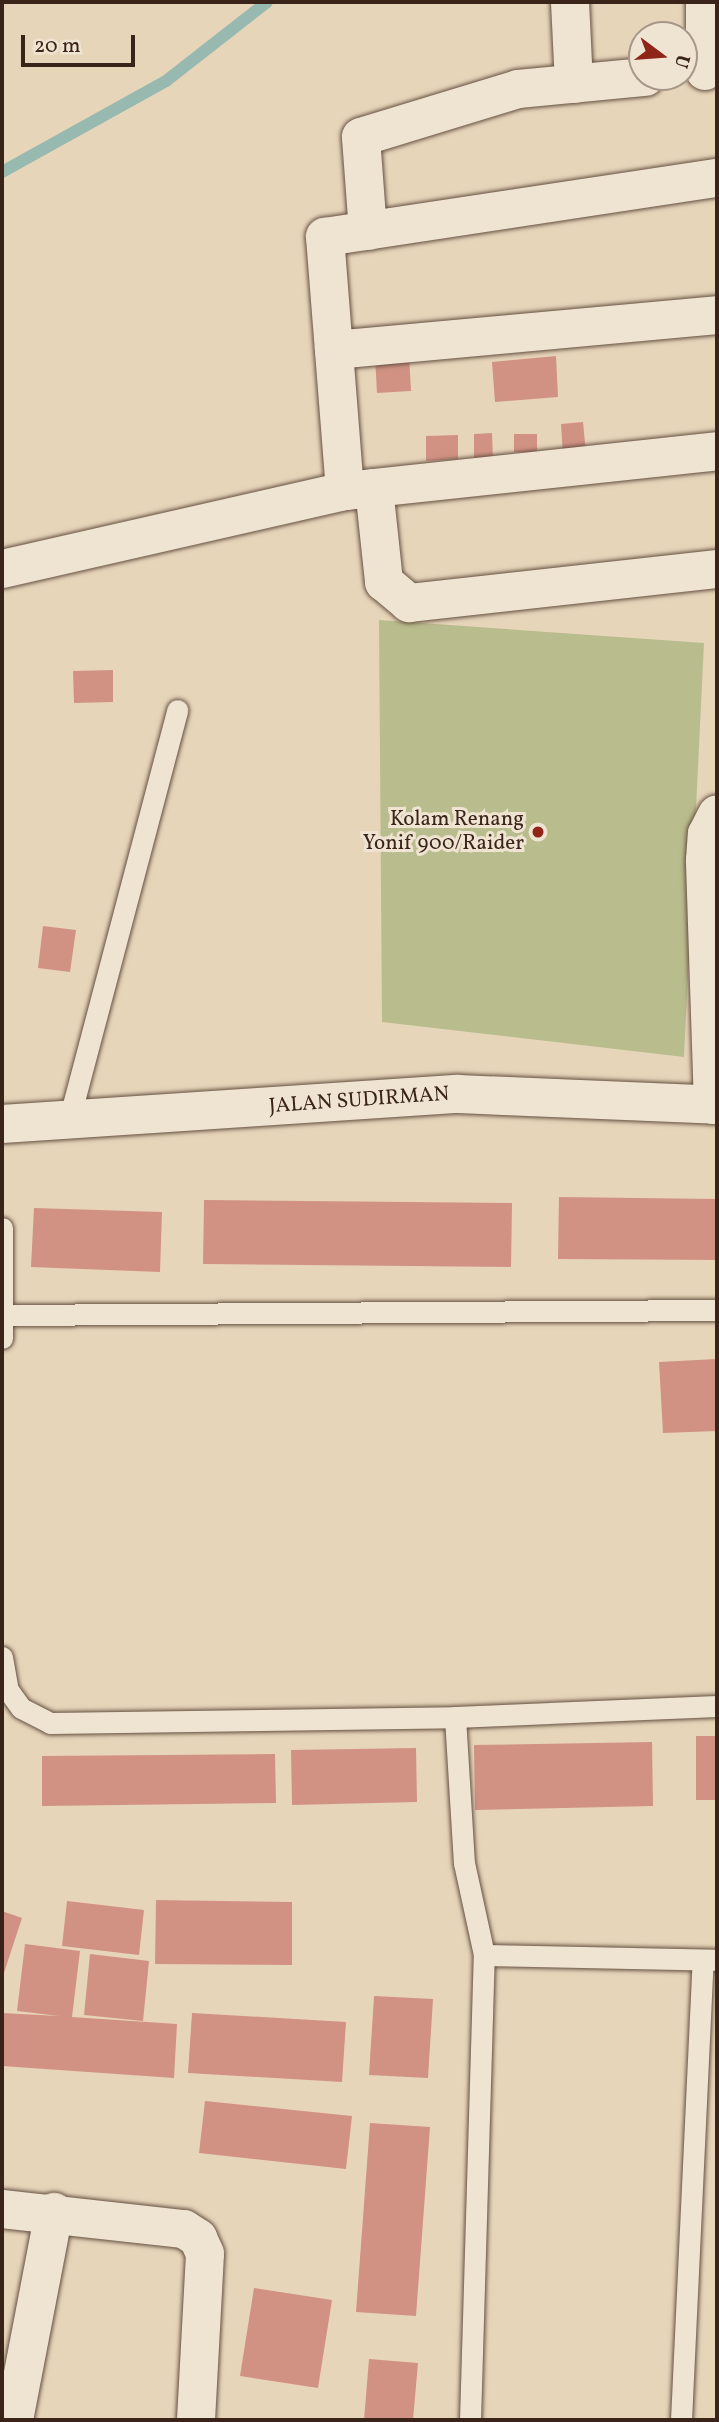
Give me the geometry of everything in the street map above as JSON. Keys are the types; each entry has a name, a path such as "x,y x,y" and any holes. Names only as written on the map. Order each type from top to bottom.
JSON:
{"street":[{"path":"570,2 574,84"},
{"path":"702,72 705,2"},
{"path":"368,231 361,137 518,89 628,79"},
{"path":"717,178 326,237 334,351 360,489 384,582 409,603 717,569"},
{"path":"334,351 717,315"},
{"path":"2,569 360,489 717,451"},
{"path":"715,1105 705,860 707,834 717,814"},
{"name":"JALAN SUDIRMAN","path":"2,1124 458,1094 715,1105"},
{"path":"2,2209 54,2212 184,2229 198,2238 205,2254 196,2420"},
{"path":"14,2420 54,2212"}],"lane":[{"path":"69,1120 177,710"},
{"path":"2,1228 2,1338"},
{"path":"3,1305 131,1311 717,1310"},
{"path":"2,1657 8,1690 21,1708 50,1723 455,1717 717,1706"},
{"path":"455,1717 464,1863 484,1955 470,2420"},
{"path":"484,1955 710,1960 681,2420"}],"green space":[{"name":"Kolam Renang Yonif 900/Raider","path":"379,620 704,643 684,1057 382,1022"}],"building":[{"path":"409,355 411,391 377,393 375,357"},
{"path":"556,356 558,397 495,402 492,362"},
{"path":"583,422 586,454 563,456 561,424"},
{"path":"492,433 493,459 474,459 474,434"},
{"path":"514,434 537,434 537,453 514,452"},
{"path":"458,435 458,459 426,461 426,436"},
{"path":"113,670 113,702 74,703 73,671"},
{"path":"43,926 76,930 70,972 38,968"},
{"path":"559,1197 717,1199 717,1260 558,1259"},
{"path":"204,1200 512,1203 511,1267 203,1264"},
{"path":"34,1208 162,1212 160,1272 31,1267"},
{"path":"717,1359 717,1431 663,1433 659,1362"},
{"path":"696,1736 717,1736 717,1800 696,1800"},
{"path":"652,1742 653,1806 475,1810 474,1745"},
{"path":"416,1748 417,1802 292,1805 291,1750"},
{"path":"275,1754 276,1803 42,1806 42,1756"},
{"path":"156,1900 292,1902 292,1965 155,1964"},
{"path":"67,1901 144,1910 139,1955 62,1946"},
{"path":"2,1911 22,1918 2,1979"},
{"path":"25,1944 80,1951 72,2017 177,2024 174,2078 2,2066 2,2013 59,2016 17,2011"},
{"path":"90,1954 149,1961 143,2021 84,2015"},
{"path":"374,1996 433,1999 428,2078 369,2075"},
{"path":"192,2013 346,2022 342,2082 188,2073"},
{"path":"205,2101 352,2116 346,2169 199,2153"},
{"path":"370,2123 430,2127 416,2316 356,2312"},
{"path":"254,2288 332,2300 318,2388 240,2376"},
{"path":"369,2359 418,2363 413,2420 364,2420"}],"waterway":[{"path":"2,172 166,81 267,2"}],"place":[{"name":"Kolam Renang Yonif 900/Raider","path":"538,832"}]}
